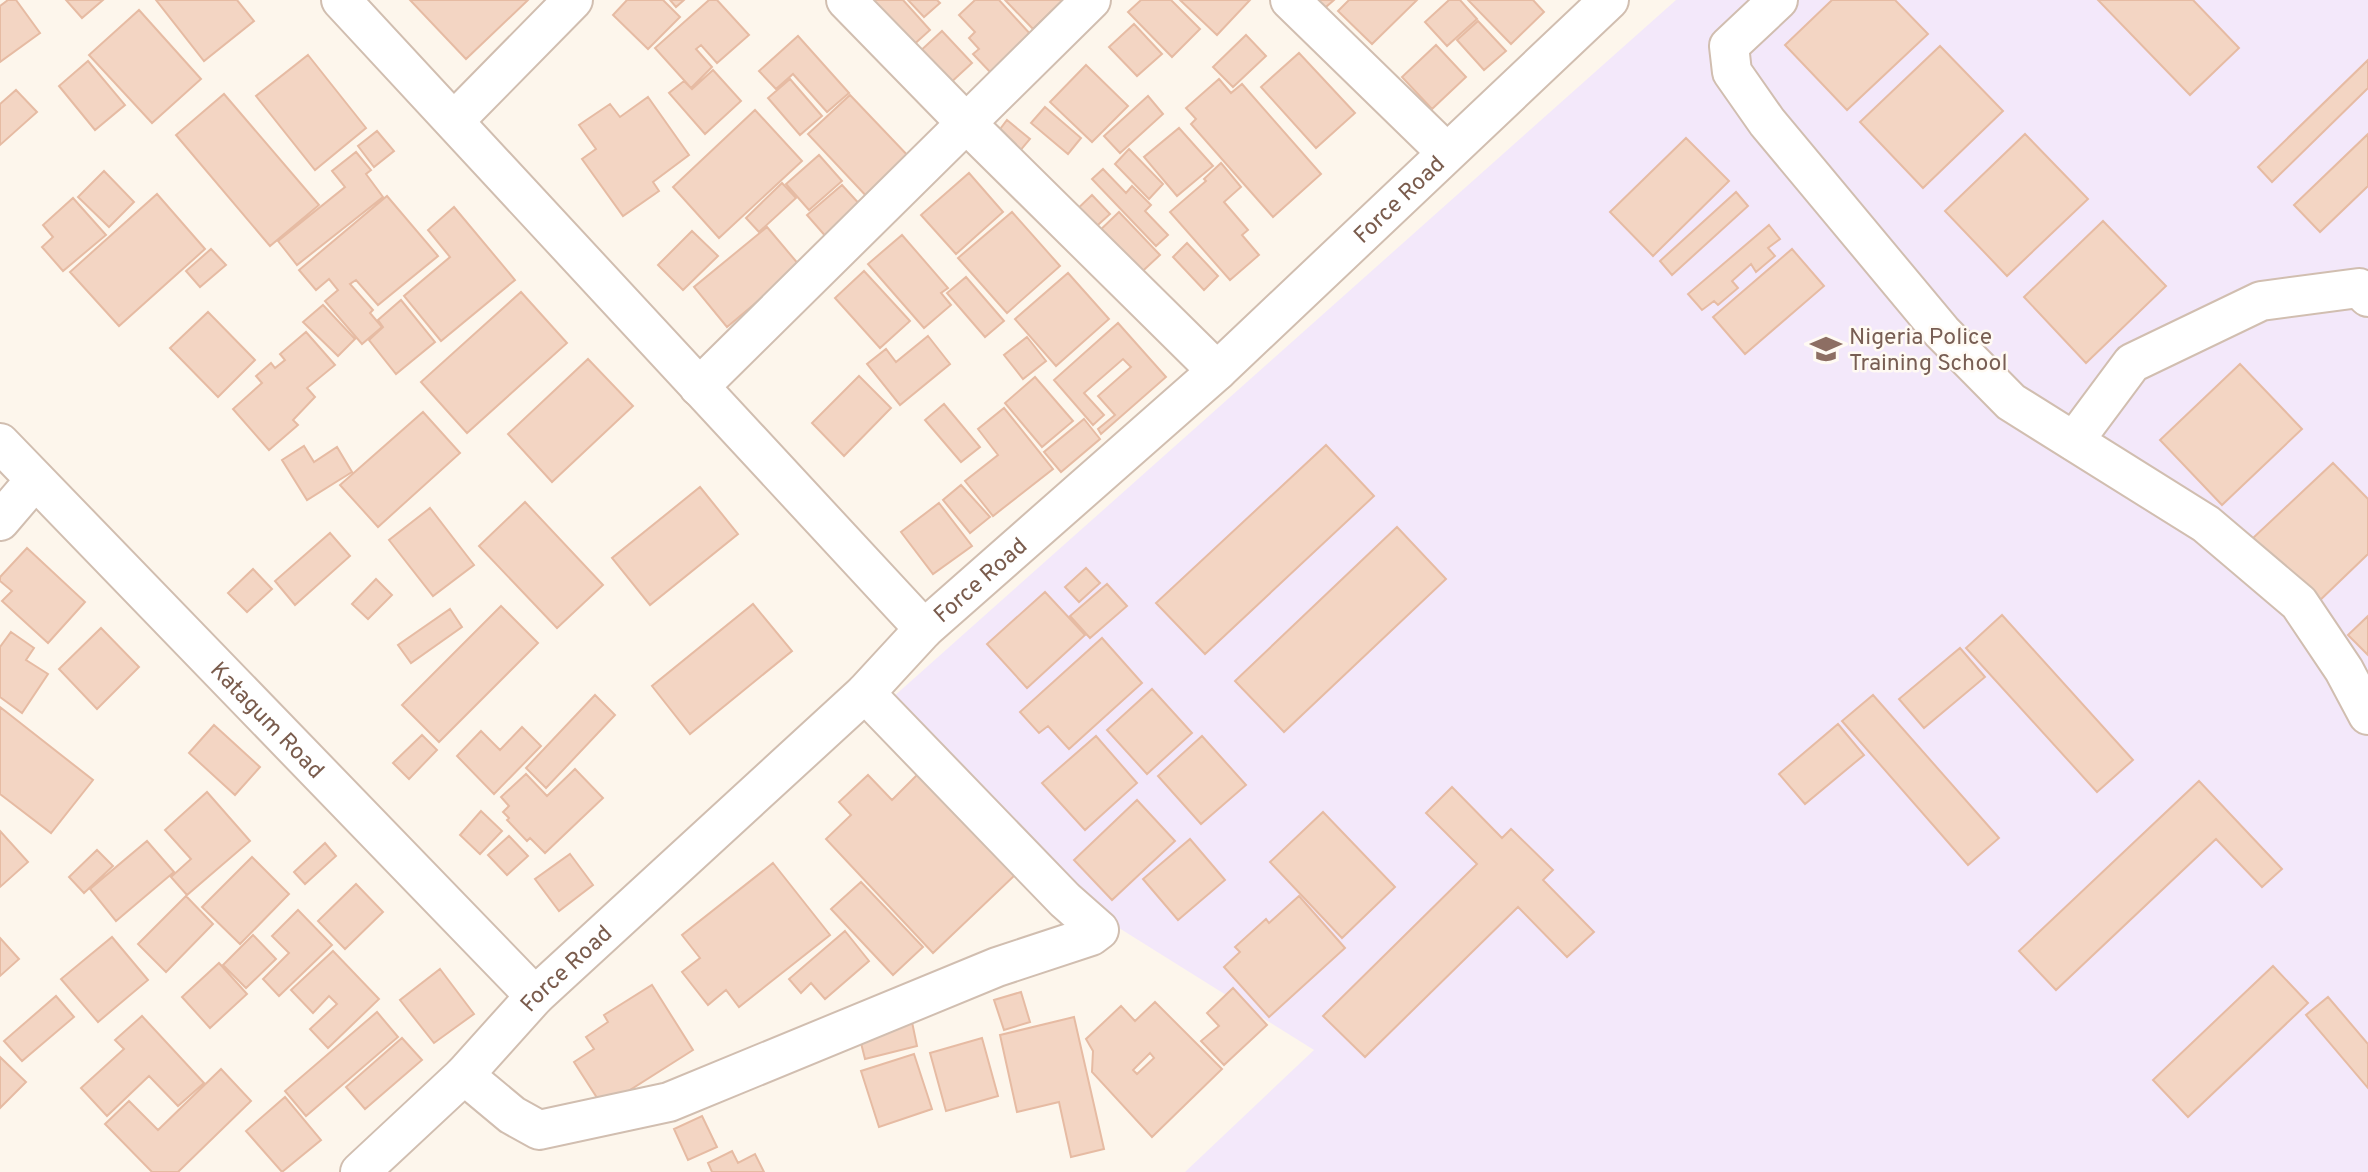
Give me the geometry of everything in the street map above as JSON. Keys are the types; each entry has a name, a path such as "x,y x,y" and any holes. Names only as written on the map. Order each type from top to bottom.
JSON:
{"street":[{"path":"341,0 924,629"},
{"path":"454,121 573,0"},
{"path":"846,0 965,122 1217,371"},
{"path":"699,387 1091,0"},
{"path":"1290,0 1446,152"},
{"name":"Force Road","path":"360,1172 464,1075 535,996 865,693 924,629 1217,371 1609,0"},
{"path":"1778,0 1729,46 1732,72 1767,122 1942,331 2011,402 2206,524 2299,603 2344,670 2368,715"},
{"path":"2074,441 2132,363 2261,301 2359,288 2368,297"},
{"name":"Katagum Road","path":"0,443 535,996"},
{"path":"0,521 35,480"},
{"path":"464,1075 512,1115 539,1130 669,1102 997,967 1091,936 1099,930 1065,900 865,693"}],"shaded area":[{"name":"Nigeria Police Training School","path":"1676,0 2368,0 2368,1172 1185,1172 1314,1050 1095,913 892,698"}],"building":[{"path":"8,0 16,0 40,33 0,62 0,6"},
{"path":"66,0 103,0 82,18"},
{"path":"156,0 237,0 254,21 204,61"},
{"path":"410,0 528,0 466,59"},
{"path":"627,0 663,0 680,17 648,49 613,15"},
{"path":"670,0 684,0 676,7"},
{"path":"709,0 717,0 749,35 717,63 701,45 696,49 712,67 691,88 655,48"},
{"path":"867,0 903,0 930,30 910,48"},
{"path":"908,0 937,0 940,3 924,17"},
{"path":"975,0 999,0 1032,36 992,74 973,54 979,49 969,38 975,32 959,15"},
{"path":"1005,0 1063,0 1033,29"},
{"path":"1141,0 1171,0 1200,29 1172,57 1128,12"},
{"path":"1180,0 1250,0 1217,35"},
{"path":"1307,0 1334,0 1319,13"},
{"path":"1349,0 1417,0 1372,44 1338,11"},
{"path":"1449,0 1460,0 1477,19 1447,46 1425,22"},
{"path":"1468,0 1533,0 1544,12 1511,44"},
{"path":"1832,0 1895,0 1928,34 1847,110 1785,45"},
{"path":"2098,0 2193,0 2239,48 2190,95"},
{"path":"139,10 201,79 152,123 89,55"},
{"path":"1478,21 1506,51 1484,70 1457,40"},
{"path":"1134,24 1162,54 1137,76 1109,47"},
{"path":"942,31 972,63 947,86 917,54"},
{"path":"1246,35 1266,56 1233,87 1213,67"},
{"path":"798,36 849,93 827,112 793,74 776,89 759,71"},
{"path":"1436,45 1466,77 1432,109 1402,77"},
{"path":"1940,46 2003,111 1923,188 1860,122"},
{"path":"1299,53 1355,113 1316,148 1261,87"},
{"path":"308,55 366,128 315,170 256,96"},
{"path":"2368,60 2368,88 2272,182 2258,167"},
{"path":"88,61 125,105 95,130 59,86"},
{"path":"1086,65 1128,106 1092,142 1050,102"},
{"path":"713,70 741,101 705,134 669,93 684,81 692,89"},
{"path":"790,79 822,116 800,135 768,98"},
{"path":"1219,79 1231,93 1242,84 1321,174 1273,217 1191,124 1196,119 1186,108"},
{"path":"16,90 37,112 0,145 0,104"},
{"path":"224,94 319,205 270,246 176,135"},
{"path":"850,95 912,160 870,200 808,134"},
{"path":"1148,96 1163,114 1120,153 1104,136"},
{"path":"648,97 689,155 653,182 659,191 623,216 582,159 596,149 579,125 610,104 620,117"},
{"path":"1045,107 1081,138 1068,154 1031,123"},
{"path":"755,110 802,161 719,238 673,187"},
{"path":"1007,120 1030,139 1013,159 991,141"},
{"path":"1179,128 1213,166 1177,196 1144,157"},
{"path":"377,131 394,151 374,167 358,146"},
{"path":"2025,134 2088,199 2007,276 1945,211"},
{"path":"2368,134 2368,186 2320,232 2294,205"},
{"path":"1686,138 1729,181 1653,256 1610,212"},
{"path":"1129,149 1163,184 1149,199 1115,164"},
{"path":"356,152 371,170 366,174 383,197 297,265 278,241 345,187 332,171"},
{"path":"819,155 842,181 809,210 786,184"},
{"path":"1221,163 1241,187 1224,202 1248,230 1242,235 1259,255 1230,280 1170,212 1206,181 1204,179"},
{"path":"1103,169 1126,193 1132,186 1151,205 1145,211 1168,235 1156,246 1092,179"},
{"path":"104,171 134,202 109,227 78,197"},
{"path":"969,173 1003,212 956,254 921,215"},
{"path":"782,183 796,198 759,232 746,218"},
{"path":"842,185 863,208 828,239 807,215"},
{"path":"1736,192 1748,206 1672,275 1660,261"},
{"path":"157,194 205,249 119,326 70,272"},
{"path":"1092,195 1110,214 1089,233 1071,215"},
{"path":"387,196 438,256 378,305 356,280 350,284 373,310 370,313 382,327 362,344 325,301 338,290 329,279 316,290 299,270"},
{"path":"73,198 106,235 63,271 42,247 53,237 43,225"},
{"path":"454,207 515,280 441,341 404,296 450,257 428,230"},
{"path":"1012,212 1060,266 1007,313 958,258"},
{"path":"1119,212 1160,255 1134,279 1094,236"},
{"path":"2103,221 2166,286 2086,363 2024,297"},
{"path":"1769,225 1780,239 1768,248 1775,256 1756,272 1751,264 1732,281 1738,288 1718,305 1714,301 1702,310 1688,294"},
{"path":"767,227 800,266 727,327 694,287"},
{"path":"692,231 718,256 683,290 658,265"},
{"path":"902,235 948,288 941,293 951,305 924,328 868,264"},
{"path":"1187,243 1218,276 1204,290 1173,257"},
{"path":"211,249 226,265 200,287 186,271"},
{"path":"1792,249 1824,286 1745,354 1713,317"},
{"path":"864,271 910,321 880,348 835,298"},
{"path":"1068,273 1109,319 1056,366 1015,319"},
{"path":"966,277 1004,321 985,337 947,293"},
{"path":"521,292 567,343 467,433 421,382"},
{"path":"401,300 435,342 396,374 369,340 383,327 378,320"},
{"path":"323,305 355,339 338,356 303,322"},
{"path":"208,312 255,360 218,397 170,348"},
{"path":"1118,323 1166,377 1101,434 1098,429 1115,415 1098,396 1131,367 1123,359 1084,393 1104,415 1093,425 1054,380"},
{"path":"306,332 335,365 307,388 315,397 293,420 298,425 269,450 233,409 262,383 256,376 271,363 275,368 285,360 280,354"},
{"path":"928,336 950,364 900,405 867,364 886,349 896,362"},
{"path":"1027,337 1046,361 1023,379 1004,355"},
{"path":"588,359 633,406 552,482 508,434"},
{"path":"2240,364 2302,429 2222,505 2160,440"},
{"path":"859,376 891,408 844,456 812,423"},
{"path":"1035,377 1073,421 1042,447 1005,403"},
{"path":"944,404 980,447 961,462 925,420"},
{"path":"1004,408 1053,469 993,516 965,481 998,455 978,429"},
{"path":"423,412 460,453 378,527 340,485"},
{"path":"1084,419 1100,439 1061,472 1044,452"},
{"path":"1326,445 1374,496 1205,654 1156,603"},
{"path":"304,446 314,462 337,447 352,472 307,500 282,460"},
{"path":"2333,463 2368,499 2368,554 2316,604 2253,538"},
{"path":"961,485 990,517 970,533 943,500"},
{"path":"700,487 738,534 650,605 612,558"},
{"path":"525,502 603,585 557,628 479,546"},
{"path":"939,503 972,546 933,574 901,532"},
{"path":"430,508 474,565 433,596 389,540"},
{"path":"1397,527 1446,579 1284,732 1235,681"},
{"path":"330,533 350,556 295,605 275,581"},
{"path":"27,548 85,602 48,643 2,601 12,591 0,581 0,577"},
{"path":"1086,568 1100,583 1079,602 1065,587"},
{"path":"253,569 272,589 247,612 228,593"},
{"path":"376,579 392,595 368,619 352,604"},
{"path":"1107,584 1127,606 1090,638 1070,616"},
{"path":"1045,592 1085,635 1027,688 987,644"},
{"path":"753,604 792,651 690,734 652,686"},
{"path":"501,606 538,643 439,742 402,705"},
{"path":"450,609 462,627 411,663 398,645"},
{"path":"2002,615 2133,760 2097,792 1966,648"},
{"path":"2368,616 2368,655 2348,635"},
{"path":"101,628 139,667 97,709 59,669"},
{"path":"11,632 34,648 26,660 48,674 22,713 0,697 0,647"},
{"path":"1102,638 1142,683 1069,749 1048,726 1039,733 1020,712"},
{"path":"1960,648 1985,677 1924,728 1899,699"},
{"path":"1152,689 1192,733 1147,774 1107,730"},
{"path":"595,695 615,715 546,788 526,768"},
{"path":"1873,695 1999,838 1968,865 1842,721"},
{"path":"0,707 93,780 51,833 0,794"},
{"path":"1838,724 1864,755 1805,804 1779,774"},
{"path":"214,725 260,767 235,795 189,753"},
{"path":"522,727 541,746 494,794 457,756 481,731 500,750"},
{"path":"422,735 437,750 409,779 393,763"},
{"path":"1096,736 1137,783 1085,830 1042,783"},
{"path":"1202,736 1246,785 1201,824 1158,776"},
{"path":"575,769 603,798 545,853 530,838 527,841 507,820 509,818 503,812 509,806 501,797 526,774 547,796"},
{"path":"918,774 1015,875 933,953 826,839 851,815 839,802 868,775 892,800"},
{"path":"2199,781 2282,869 2262,887 2216,839 2056,990 2019,951"},
{"path":"1452,787 1502,838 1511,829 1553,870 1543,880 1594,932 1567,957 1518,907 1365,1057 1323,1016 1477,864 1426,813"},
{"path":"207,792 250,841 187,895 171,877 191,859 165,830"},
{"path":"1137,800 1175,841 1112,900 1074,860"},
{"path":"481,811 502,831 480,854 460,835"},
{"path":"1323,812 1395,887 1342,938 1270,862"},
{"path":"0,831 28,862 0,887"},
{"path":"509,836 528,856 507,875 488,855"},
{"path":"1190,839 1225,880 1178,920 1143,879"},
{"path":"147,841 174,872 116,921 90,889"},
{"path":"325,843 336,856 305,884 294,872"},
{"path":"97,850 113,866 84,893 69,877"},
{"path":"570,854 593,885 559,911 535,879"},
{"path":"252,857 289,894 240,944 202,907"},
{"path":"773,863 830,935 739,1007 726,990 708,1005 682,972 700,958 682,935"},
{"path":"861,882 923,947 893,975 831,909"},
{"path":"356,884 383,912 345,949 318,921"},
{"path":"186,896 213,924 166,972 138,944"},
{"path":"1299,896 1345,948 1269,1017 1224,967 1240,952 1235,947 1266,919 1269,923"},
{"path":"298,910 332,945 279,996 263,979 289,953 272,936"},
{"path":"845,931 869,961 825,999 811,983 801,993 789,979"},
{"path":"253,935 276,959 246,988 223,965"},
{"path":"112,937 148,980 98,1022 61,979"},
{"path":"0,938 19,959 0,976"},
{"path":"333,951 379,999 328,1048 310,1029 337,1004 329,996 313,1013 291,990"},
{"path":"219,963 247,994 210,1028 182,997"},
{"path":"2273,966 2308,1003 2188,1117 2153,1080"},
{"path":"440,969 474,1014 434,1043 400,1000"},
{"path":"652,985 693,1050 603,1107 574,1062 594,1049 586,1037 608,1022 604,1015"},
{"path":"1233,988 1267,1025 1224,1065 1201,1041 1219,1026 1207,1013"},
{"path":"1021,992 1030,1022 1004,1030 994,1000"},
{"path":"56,996 74,1017 22,1061 4,1041"},
{"path":"2328,997 2368,1044 2368,1088 2306,1015"},
{"path":"1155,1002 1222,1069 1152,1137 1092,1072 1093,1051 1086,1039 1121,1006 1135,1021","holes":["1150,1053 1154,1058 1137,1074 1133,1070"]},
{"path":"377,1012 398,1037 306,1116 285,1091"},
{"path":"142,1016 204,1083 178,1106 149,1076 107,1116 81,1088 124,1049 115,1040"},
{"path":"1074,1017 1104,1149 1071,1157 1059,1102 1017,1112 1000,1035"},
{"path":"912,1022 917,1046 865,1059 859,1035"},
{"path":"402,1038 422,1060 365,1109 346,1087"},
{"path":"982,1038 998,1096 946,1111 930,1053"},
{"path":"914,1054 932,1109 879,1127 861,1071"},
{"path":"0,1057 26,1082 0,1108"},
{"path":"221,1069 251,1101 178,1172 152,1172 105,1124 129,1101 158,1130"},
{"path":"285,1097 321,1140 282,1172 246,1131"},
{"path":"702,1116 717,1147 688,1160 674,1129"},
{"path":"732,1151 738,1163 755,1154 764,1172 712,1172 708,1163"}],"place":[{"name":"Nigeria Police Training School","path":"1826,349"}]}
